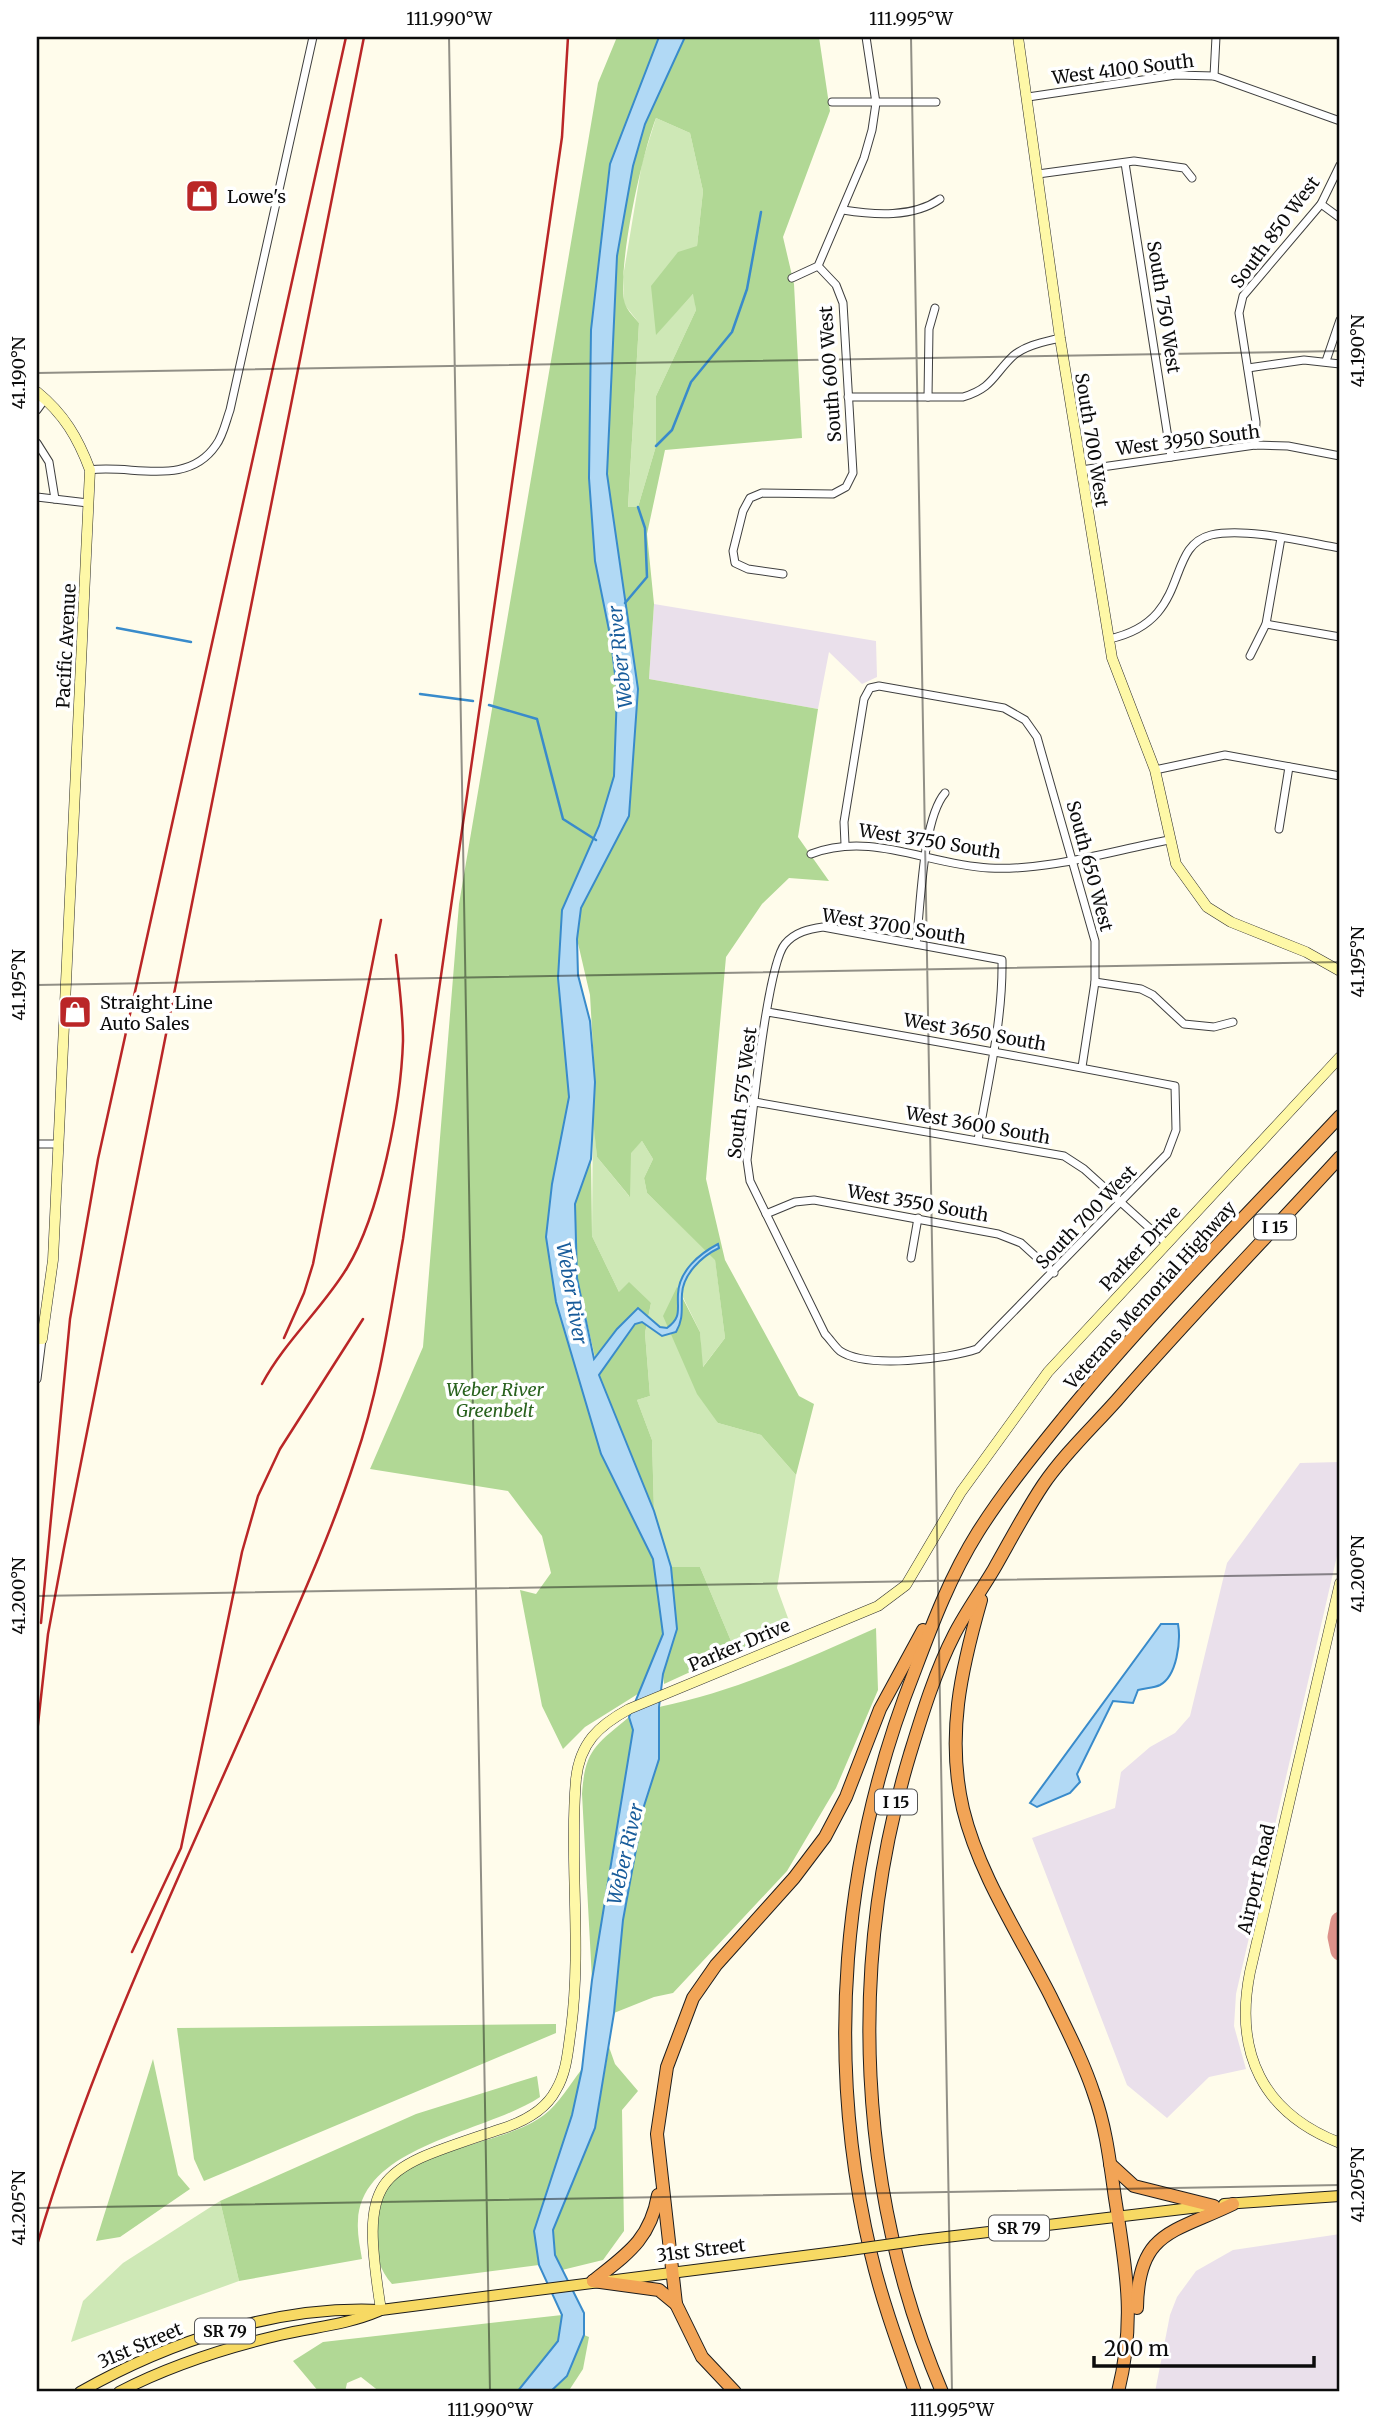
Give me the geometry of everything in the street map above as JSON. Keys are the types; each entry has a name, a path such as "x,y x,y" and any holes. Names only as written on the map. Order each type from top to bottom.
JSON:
{"highway":[{"name":"Veterans Memorial Highway","path":"915,2392 889,2319 858,2189 845,2058 845,1989 850,1921 871,1800 888,1737 951,1578 979,1530 1032,1457 1116,1353 1340,1116"},
{"name":"I 15","path":"942,2392 908,2303 891,2239 875,2140 869,1995 880,1885 896,1802 920,1721 953,1637 1045,1483 1137,1377 1340,1157"},
{"path":"736,2392 702,2357 676,2304 660,2184 657,2134 667,2067 693,1998 716,1965 794,1878 825,1838 846,1797 880,1709 951,1578"},
{"path":"986,1583 960,1677 956,1709 957,1765 964,1810 984,1868 1052,2000 1095,2095 1110,2164 1129,2298 1124,2365 1118,2392"},
{"path":"1110,2164 1134,2186 1214,2206"},
{"path":"593,2281 638,2245 654,2218 660,2184"},
{"path":"1124,2365 1133,2346 1138,2274 1148,2250 1172,2232 1233,2204"},
{"path":"593,2281 659,2290 676,2304"}],"main road":[{"name":"31st Street","path":"80,2392 142,2362 226,2330 342,2308 381,2310 535,2288 1118,2215 1340,2196"},
{"name":"SR 79","path":"119,2392 234,2346 283,2334 352,2323 381,2310"}],"street":[{"path":"37,410 41,396 62,415 78,439 90,470 114,466 169,472 195,466 217,445 230,410 313,37"},
{"path":"792,278 818,266 864,158 876,103 866,37"},
{"name":"South 700 West","path":"1018,37 1060,338 1112,658 1155,770 1176,864 1207,907 1231,922 1306,951 1340,971"},
{"path":"1214,76 1216,37"},
{"name":"West 4100 South","path":"1028,97 1176,75 1214,76 1340,121"},
{"path":"832,102 936,102"},
{"path":"1038,174 1125,163 1184,168 1192,178"},
{"name":"South 750 West","path":"1125,163 1171,457"},
{"name":"South 850 West","path":"1255,444 1256,422 1239,313 1243,296 1321,204 1340,165"},
{"path":"843,210 872,215 926,209 940,200"},
{"path":"1321,204 1340,218"},
{"name":"South 600 West","path":"783,574 748,569 735,563 733,551 743,511 750,498 762,493 833,494 846,487 853,473 843,303 836,285 818,266"},
{"path":"928,397 929,329 935,308"},
{"path":"1326,361 1340,320"},
{"path":"848,397 963,397 981,392 1014,355 1036,343 1060,338"},
{"path":"1248,368 1304,359 1340,364"},
{"path":"37,443 49,462 55,499"},
{"name":"West 3950 South","path":"1081,470 1255,444 1288,446 1340,456"},
{"name":"Pacific Avenue","path":"37,1378 40,1339 53,1260 90,470"},
{"path":"37,497 88,503"},
{"path":"1109,639 1132,635 1152,621 1167,603 1185,555 1197,541 1213,534 1262,534 1340,548"},
{"path":"1250,656 1266,624 1280,538"},
{"path":"1266,624 1340,637"},
{"name":"South 650 West","path":"845,844 844,822 864,699 870,688 879,685 1004,708 1025,720 1037,737 1094,941 1095,982 1082,1068"},
{"path":"1155,770 1225,755 1340,776"},
{"path":"1279,829 1289,767"},
{"path":"916,944 935,804 945,793"},
{"name":"West 3750 South","path":"811,854 845,844 987,868 1023,868 1169,840"},
{"name":"West 3700 South","path":"785,944 804,929 823,927 1002,960 1003,994 993,1052"},
{"name":"South 575 West","path":"785,944 775,965 768,1012 747,1160 750,1181 825,1334 841,1351 867,1360 958,1356 977,1349"},
{"path":"1095,982 1141,989 1153,995 1184,1024 1214,1027 1233,1023"},
{"name":"West 3650 South","path":"768,1012 1175,1086"},
{"path":"978,1140 993,1052"},
{"name":"Parker Drive","path":"381,2310 371,2233 374,2206 386,2181 397,2170 425,2154 506,2127 535,2114 551,2098 559,2085 568,2052 577,1975 574,1794 577,1764 591,1735 608,1720 629,1709 878,1606 906,1586 961,1492 1048,1372 1340,1057"},
{"name":"South 700 West","path":"977,1349 1054,1273 1167,1154 1175,1130 1175,1086"},
{"name":"West 3600 South","path":"755,1102 1064,1156 1084,1169 1166,1243"},
{"path":"37,1144 59,1144"},
{"name":"West 3550 South","path":"766,1214 795,1202 814,1200 998,1234 1021,1243 1054,1273"},
{"path":"911,1258 918,1218"},
{"name":"Airport Road","path":"1340,1583 1250,1972 1244,2024 1248,2048 1258,2074 1273,2096 1291,2117 1319,2135 1340,2143"}],"shaded area":[{"path":"654,604 876,641 877,677 862,684 829,652 818,709 649,679"},
{"path":"1340,1462 1340,1543 1236,1994 1234,2026 1246,2069 1209,2077 1167,2118 1127,2085 1032,1838 1115,1808 1121,1772 1150,1747 1175,1733 1190,1716 1227,1563 1300,1463"},
{"path":"1340,2234 1340,2392 1155,2392 1170,2315 1177,2297 1196,2271 1233,2250"}],"green space":[{"name":"Weber River Greenbelt","path":"617,37 659,37 610,164 591,330 611,640 617,692 614,776 599,826 562,910 563,1007 569,1097 552,1184 556,1302 601,1454 653,1559 663,1634 641,1692 585,1727 563,1749 542,1706 520,1590 536,1594 551,1573 542,1536 508,1491 370,1469 423,1347 459,904 598,83"},
{"path":"685,37 819,37 830,111 783,237 794,284 802,438 665,450 647,534 654,604 649,679 818,709 798,837 829,881 789,878 762,904 726,957 706,1179 725,1260 799,1396 814,1404 796,1475 761,1435 718,1423 697,1394 663,1316 677,1287 700,1332 703,1367 725,1338 715,1260 647,1193 644,1178 653,1159 642,1141 631,1153 630,1197 597,1157 591,1101 595,1082 590,995 577,939 581,908 629,816 638,689 607,474 617,256 633,166 645,124","holes":["656,118 690,133 703,191 697,246 678,252 651,286 656,335 693,294 696,310 656,396 656,446 638,507 628,507 639,323 624,300 624,261 628,236 638,182"]},
{"path":"656,118 690,133 703,191 697,246 656,334 694,293 696,310 656,396 656,446 638,507 628,508 639,323 624,304 623,277 642,163"},
{"path":"593,1111 597,1157 629,1196 630,1153 642,1141 653,1159 644,1178 647,1193 715,1259 725,1338 702,1368 700,1332 678,1287 718,1423 761,1435 796,1475 777,1588 792,1629 749,1645 745,1637 731,1641 700,1567 671,1567 654,1511 652,1440 637,1400 650,1396 645,1333 651,1303 619,1292 592,1236"},
{"path":"591,1159 592,1236 619,1292 629,1282 651,1303 645,1333 650,1396 637,1400 652,1440 654,1511 599,1375 577,1278 575,1204"},
{"path":"671,1567 700,1567 731,1641 746,1636 749,1645 664,1684 663,1673 677,1629"},
{"path":"876,1628 878,1690 836,1788 787,1871 673,1993 654,1997 614,2013 623,1920 644,1806 659,1759 659,1707 742,1684"},
{"path":"629,1717 633,1729 592,1980 582,1794 584,1779 589,1757 594,1749"},
{"path":"556,2024 556,2033 204,2181 194,2159 177,2028"},
{"path":"609,2047 615,2064 638,2091 622,2110 624,2231 603,2260 562,2270 555,2255 553,2230 595,2128"},
{"path":"153,2059 178,2175 190,2189 120,2237 96,2241"},
{"path":"582,2069 572,2115 534,2231 539,2265 392,2284 380,2264 376,2242 377,2206 388,2185 405,2171 426,2160 526,2126 544,2115 559,2100"},
{"path":"537,2076 540,2097 517,2110 430,2144 403,2158 380,2175 364,2195 358,2221 362,2259 239,2281 220,2201 416,2114"},
{"path":"220,2201 239,2281 71,2342 83,2301 123,2263"},
{"path":"562,2315 558,2341 517,2392 380,2392 361,2377 347,2383 345,2392 319,2392 293,2361 323,2342"},
{"path":"584,2335 589,2337 583,2369 568,2392 550,2392 567,2376"}],"water":[{"name":"Weber River","path":"659,37 685,37 645,124 633,166 617,256 607,474 638,689 629,816 581,908 577,939 578,975 590,1021 595,1082 591,1159 575,1204 577,1278 594,1359 617,1329 638,1308 660,1327 667,1328 672,1324 677,1317 679,1286 686,1271 704,1253 718,1244 719,1248 700,1261 686,1280 682,1294 681,1318 676,1332 662,1336 642,1322 635,1324 599,1375 654,1511 671,1567 677,1629 663,1674 659,1707 659,1759 644,1806 623,1920 614,2013 595,2128 553,2230 555,2255 584,2313 584,2335 567,2376 550,2392 517,2392 558,2341 562,2315 539,2265 534,2231 572,2115 582,2069 592,1980 633,1730 629,1717 663,1634 653,1559 601,1454 556,1302 546,1237 552,1184 569,1097 558,978 562,910 599,826 614,776 617,692 611,640 595,561 589,478 591,330 610,164"},
{"path":"1161,1624 1178,1624 1179,1631 1174,1666 1166,1680 1158,1686 1138,1690 1133,1703 1113,1701 1077,1774 1080,1782 1070,1793 1037,1807 1030,1803"}],"waterway":[{"path":"656,446 672,430 691,382 732,332 747,289 761,212"},
{"name":"Weber River","path":"625,603 647,577 645,528 638,507"},
{"path":"117,628 191,642"},
{"path":"420,694 473,701"},
{"path":"489,705 537,719 563,819 596,840"}],"taxiway":[{"path":"1340,1921 1337,1937 1340,1951"}],"railway":[{"path":"41,1623 70,1319 98,1159 346,37"},
{"path":"37,1733 48,1634 64,1548 364,37"},
{"path":"37,2245 59,2174 111,2035 322,1549 345,1490 371,1406 384,1350 403,1239 562,137 568,37"},
{"path":"284,1338 304,1293 313,1264 381,920"},
{"path":"262,1384 281,1354 347,1268 359,1245 379,1189 393,1126 403,1041 396,955"},
{"path":"132,1952 181,1848 242,1552 258,1496 280,1449 363,1319"}],"place":[{"name":"Lowe's","path":"202,196"},
{"name":"Straight Line Auto Sales","path":"75,1012"}]}
